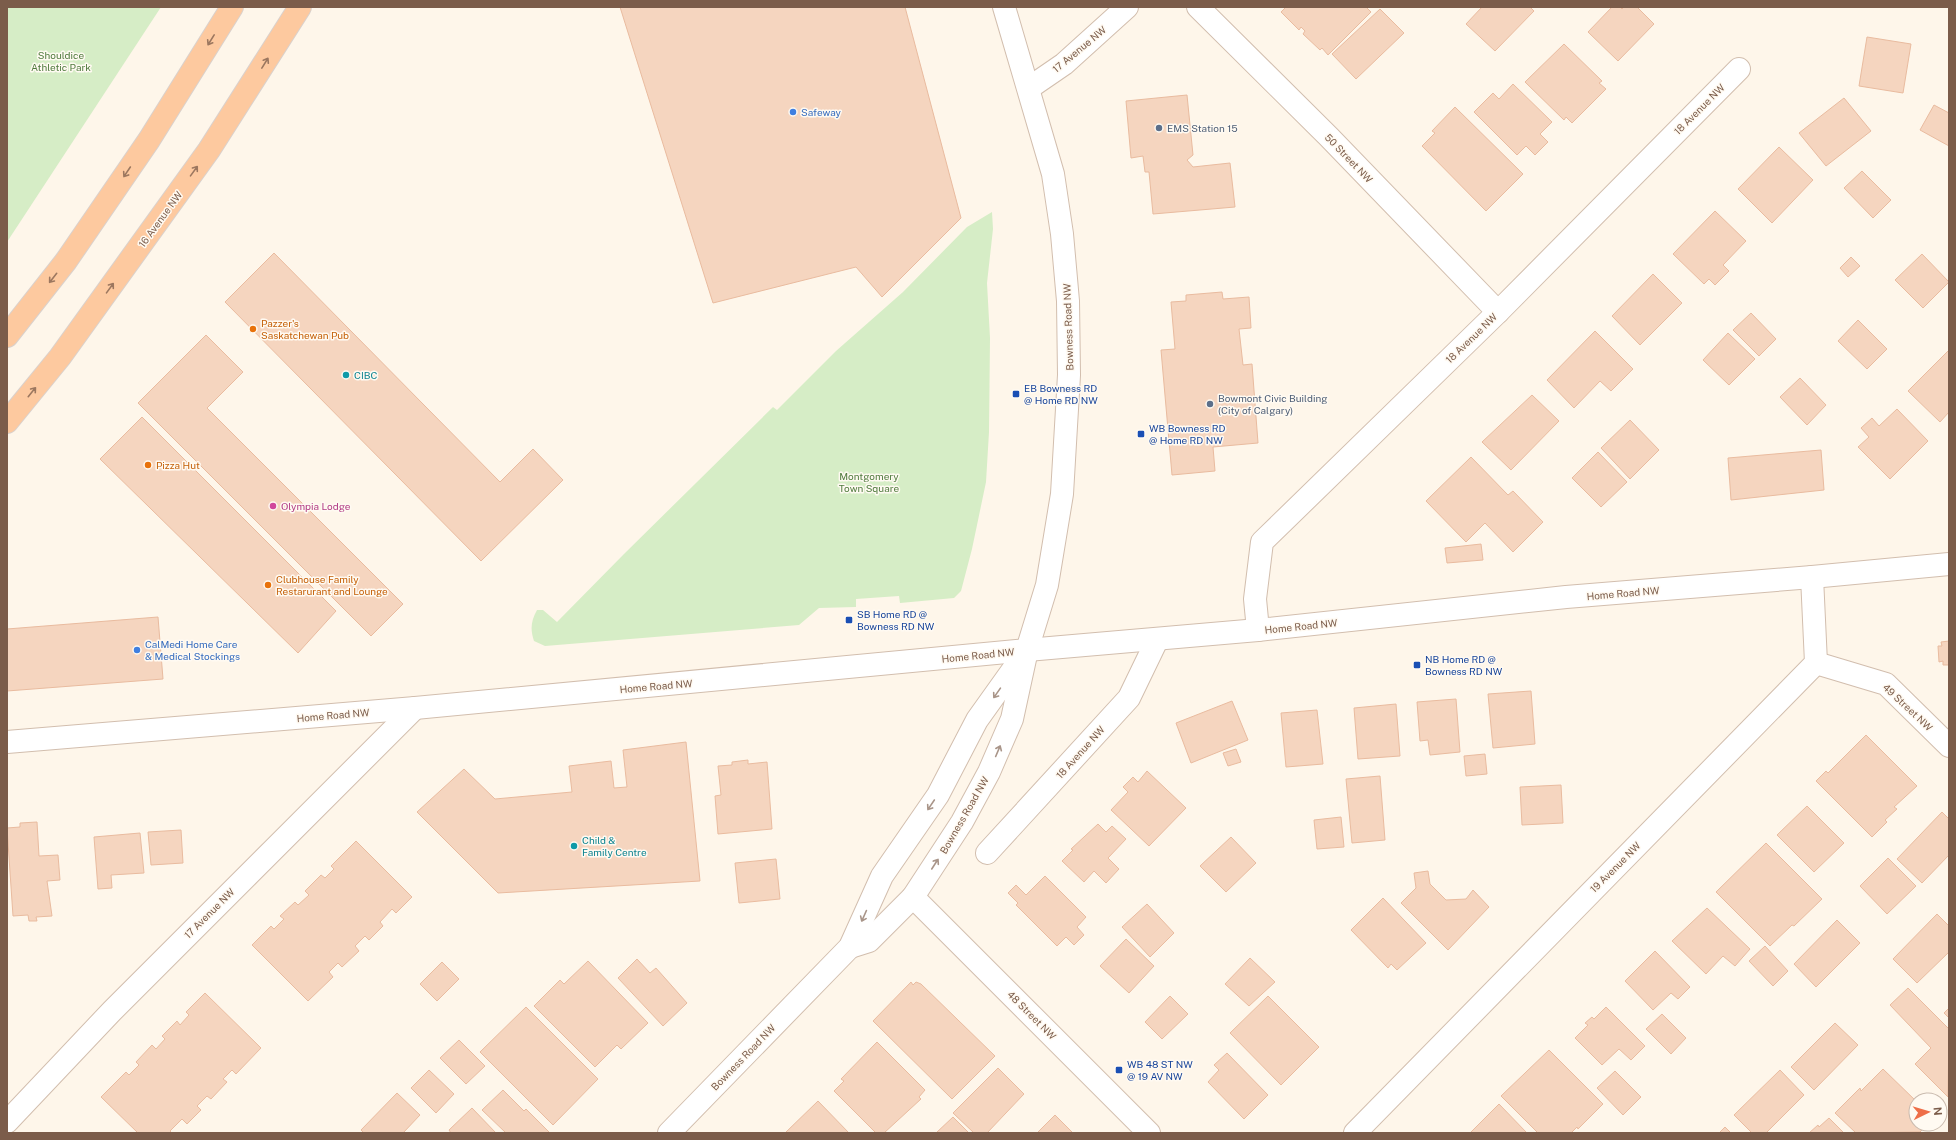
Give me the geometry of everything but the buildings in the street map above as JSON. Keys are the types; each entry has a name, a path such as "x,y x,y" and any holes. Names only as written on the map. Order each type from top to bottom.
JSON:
{"highway":[{"path":"7,336 66,261 149,140 232,7"},
{"name":"16 Avenue NW","path":"7,422 60,357 209,150 300,7"}],"street":[{"name":"Bowness Road NW","path":"850,947 869,941 914,897 962,822 989,772 1012,719 1027,650 1047,585 1062,494 1069,375 1068,301 1062,234 1053,174 1004,7"},
{"name":"17 Avenue NW","path":"1029,88 1064,64 1127,7"},
{"name":"50 Street NW","path":"1198,7 1329,137 1498,312"},
{"name":"18 Avenue NW","path":"1258,630 1255,599 1262,542 1498,312 1739,69"},
{"name":"Home Road NW","path":"7,742 414,708 1027,650 1157,640 1566,597 1812,578 1949,564"},
{"path":"1812,578 1816,663"},
{"name":"18 Avenue NW","path":"987,853 1128,698 1157,640"},
{"name":"Bowness Road NW","path":"669,1133 850,947 882,876 938,795 977,720 1027,650"},
{"name":"49 Street NW","path":"1816,663 1886,684 1949,746"},
{"name":"19 Avenue NW","path":"1355,1133 1816,663"},
{"name":"17 Avenue NW","path":"7,1122 112,1010 414,708"},
{"name":"48 Street NW","path":"914,897 1149,1133"}],"green space":[{"name":"Shouldice Athletic Park","path":"7,7 161,7 7,242"},
{"name":"Montgomery Town Square","path":"992,212 993,229 987,283 990,338 989,432 986,482 972,549 961,591 954,598 900,603 899,596 856,599 856,607 819,608 799,625 545,646 534,641 532,625 533,618 537,610 543,610 557,622 773,407 777,410 836,351 903,292 967,227"}],"place":[{"name":"Safeway","path":"793,112"},
{"name":"EMS Station 15","path":"1159,128"},
{"name":"Pazzer's Saskatchewan Pub","path":"253,329"},
{"name":"CIBC","path":"346,375"},
{"name":"EB Bowness RD @ Home RD NW","path":"1016,394"},
{"name":"Bowmont Civic Building (City of Calgary)","path":"1210,404"},
{"name":"WB Bowness RD @ Home RD NW","path":"1141,434"},
{"name":"Pizza Hut","path":"148,465"},
{"name":"Olympia Lodge","path":"273,506"},
{"name":"Clubhouse Family Restarurant and Lounge","path":"268,585"},
{"name":"SB Home RD @ Bowness RD NW","path":"849,620"},
{"name":"CalMedi Home Care & Medical Stockings","path":"137,650"},
{"name":"NB Home RD @ Bowness RD NW","path":"1417,665"},
{"name":"Child & Family Centre","path":"574,846"},
{"name":"WB 48 ST NW @ 19 AV NW","path":"1119,1070"}]}
